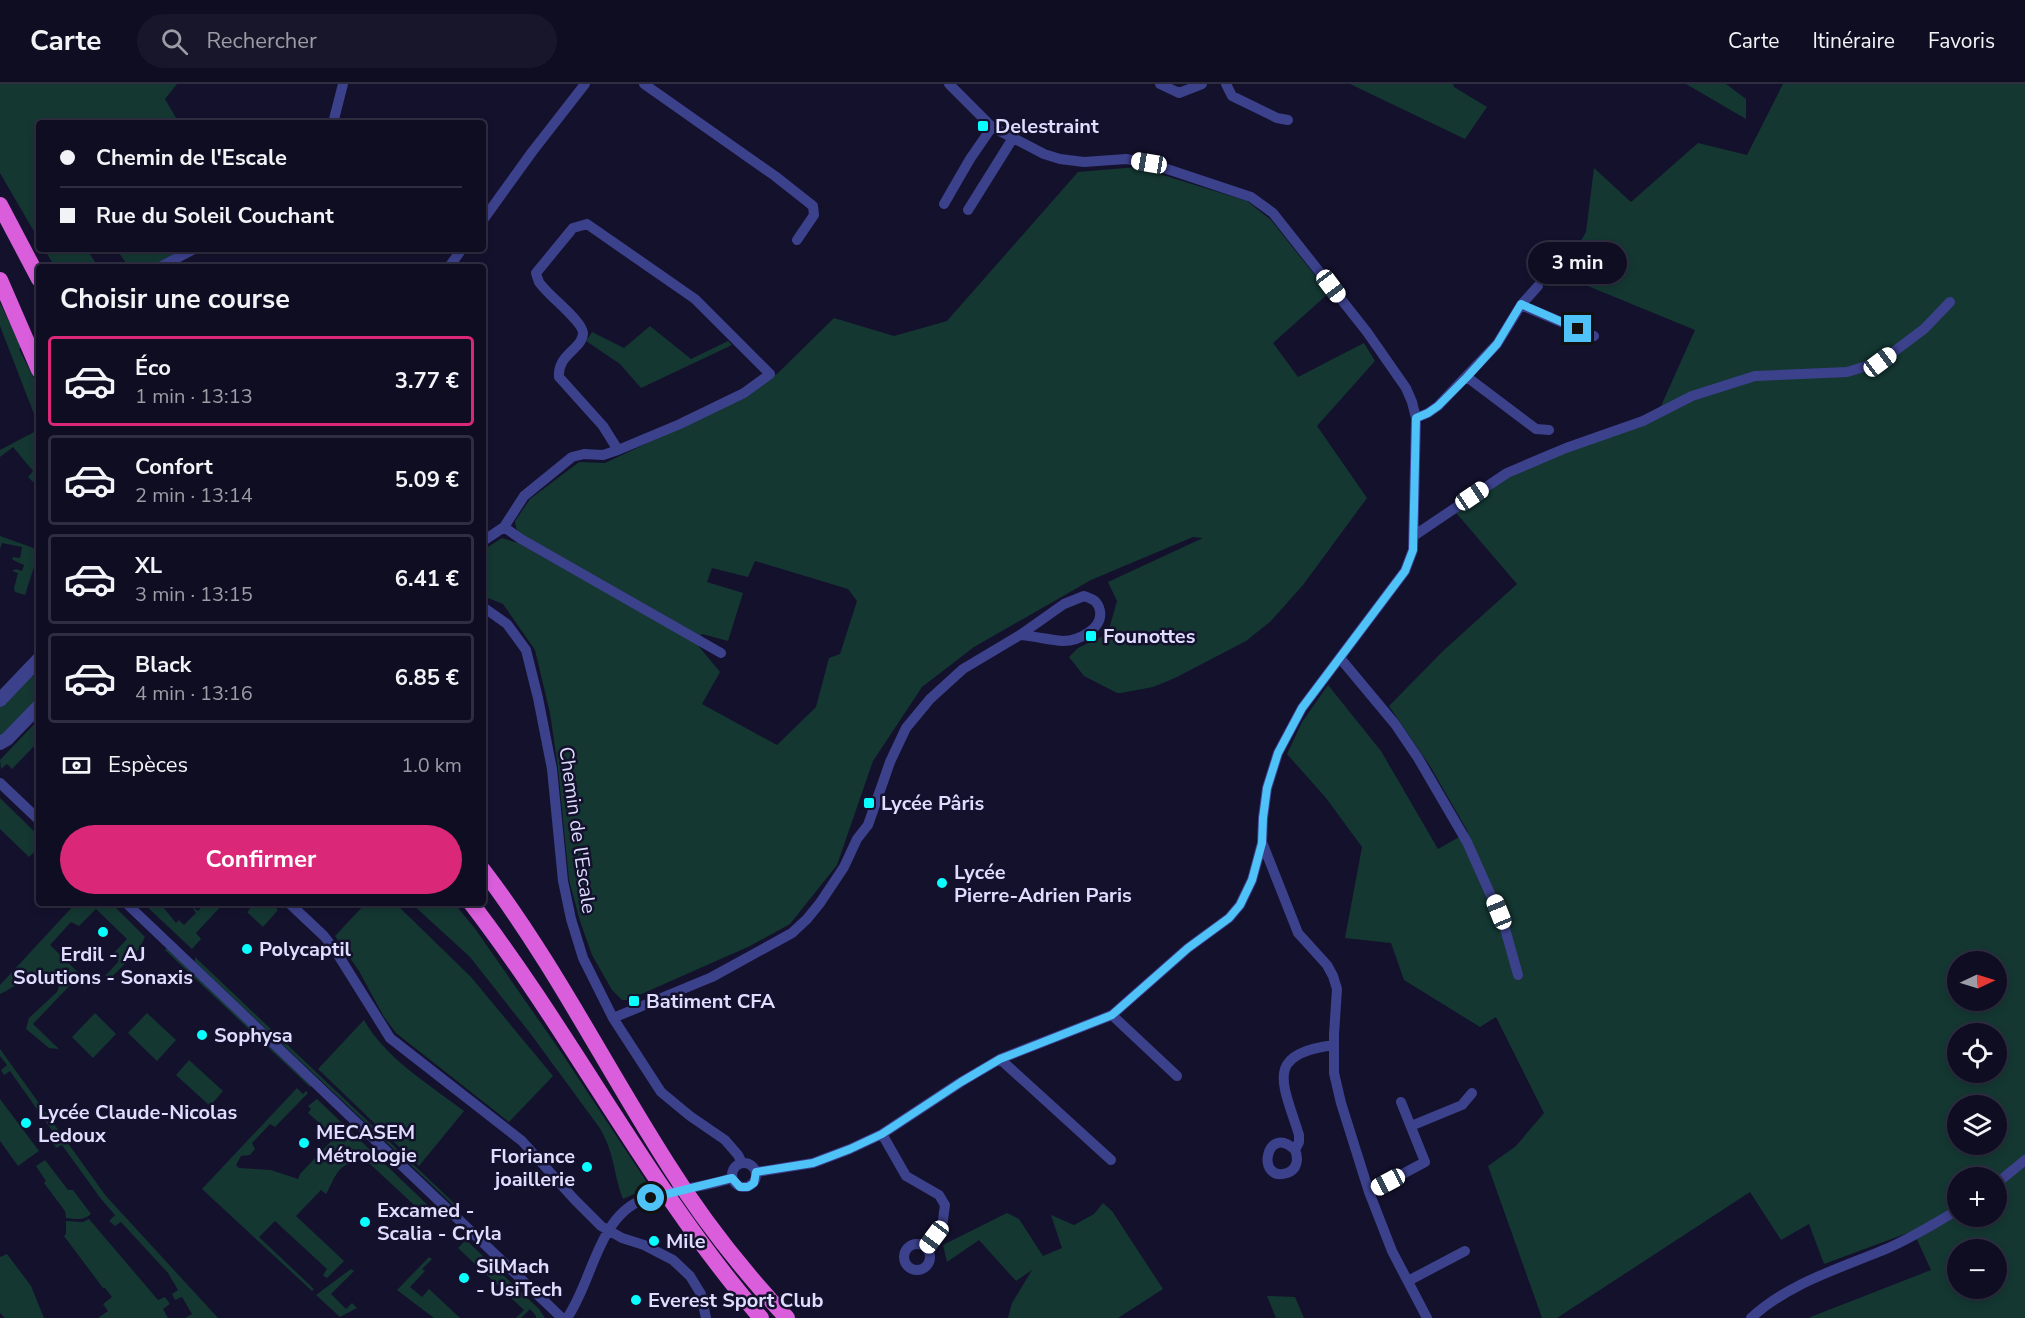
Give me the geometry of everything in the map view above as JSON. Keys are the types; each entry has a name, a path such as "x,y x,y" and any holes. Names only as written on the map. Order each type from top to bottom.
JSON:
{"highway":[{"path":"0,205 36,273"},
{"path":"11,225 39,264"},
{"path":"0,272 36,338"},
{"path":"0,280 36,363"},
{"path":"486,874 523,926 693,1203 732,1256 787,1318"},
{"path":"473,906 531,985 674,1206 759,1318"}],"street":[{"path":"334,120 343,84"},
{"path":"486,216 585,84"},
{"path":"645,84 775,176 813,206 814,215 797,240"},
{"path":"756,1172 813,1163 882,1134 1000,1059 1112,1015 1188,948 1229,918 1240,905 1252,880 1262,843 1267,788 1278,753 1302,708 1405,571 1413,550 1416,418 1406,388 1366,332 1273,213 1251,197 1149,163 1126,159 1084,162 1044,154 992,127 949,84"},
{"path":"1160,84 1179,93 1202,84"},
{"path":"1226,84 1232,96 1277,118 1288,120"},
{"path":"944,204 992,127"},
{"path":"968,210 1013,138"},
{"path":"486,539 504,527 524,496 572,457 618,450 680,424 744,393 770,375 695,299 587,224 581,224 573,228 536,273 539,282 583,330 574,348 562,360 559,377 603,426 618,450"},
{"path":"166,264 188,252"},
{"path":"1416,418 1438,406 1467,377 1497,344 1521,304 1538,286"},
{"path":"1414,535 1507,473 1566,448 1643,421 1692,396 1755,376 1847,372 1880,362 1924,329 1950,302"},
{"path":"1521,304 1593,336"},
{"path":"1467,377 1536,429 1549,430"},
{"path":"504,527 520,539 721,653"},
{"path":"613,1018 712,977 792,933 820,903 844,867 857,839 868,825 890,762 906,728 930,699 963,669 1020,635 1064,604 1080,596 1092,598 1099,606 1101,614 1096,627 1074,639 1064,641 1020,635"},
{"name":"Chemin de l'Escale","path":"486,609 507,624 526,650 552,769 563,881 571,919 583,958 613,1018 662,1092 690,1116 725,1140 742,1163"},
{"path":"1340,658 1395,724 1418,758 1467,842 1504,925 1518,975"},
{"path":"0,700 36,662"},
{"path":"0,744 36,709"},
{"path":"0,783 36,817"},
{"path":"1262,843 1298,933 1327,965 1333,976 1337,989 1334,1073 1341,1103 1369,1192 1392,1251 1426,1318"},
{"path":"129,906 565,1318 577,1304 608,1231 624,1210 642,1200 732,1178"},
{"path":"292,906 324,936 335,950 384,1032 390,1038 522,1141 574,1199 608,1231 644,1245 673,1260 690,1276 702,1294 706,1318"},
{"path":"1112,1015 1177,1076"},
{"path":"1295,1150 1299,1142 1299,1135 1283,1086 1284,1072 1294,1055 1313,1047 1334,1045"},
{"path":"1000,1059 1111,1160"},
{"path":"1412,1126 1462,1105 1472,1093"},
{"path":"1369,1192 1425,1162 1401,1102"},
{"path":"882,1134 906,1176 939,1195 945,1205 942,1227 926,1248"},
{"path":"2007,1175 2025,1161"},
{"path":"742,1163 753,1166 756,1172 754,1183 748,1187 740,1187 732,1178 733,1170 742,1163"},
{"path":"1751,1318 1767,1303 1793,1288 1884,1250 1947,1216"},
{"path":"1408,1281 1465,1251"}],"green space":[{"path":"0,84 177,84 165,99 177,120 36,120 36,235 0,173"},
{"path":"1350,84 1453,84 1454,87 1487,107 1465,139"},
{"path":"1686,84 1726,84 1746,99 1746,119"},
{"path":"1783,84 2025,84 2025,1318 1808,1318 1931,1270 1913,1231 1824,1264 1809,1224 1781,1240 1750,1192 1557,1318 1542,1318 1488,1166 1516,1146 1544,1113 1496,1017 1480,1027 1404,980 1391,943 1345,938 1362,847 1326,798 1287,754 1302,722 1328,685 1381,751 1438,849 1468,832 1430,766 1389,706 1443,651 1517,584 1452,508 1500,472 1551,449 1646,417 1661,406 1695,330 1561,275 1586,232 1594,168 1631,202 1698,143 1747,155"},
{"path":"1137,167 1247,201 1271,220 1329,293 1273,343 1298,377 1364,343 1375,361 1317,426 1367,498 1303,585 1271,621 1246,641 1153,687 1117,693 1084,676 1069,657 1078,648 1103,636 1109,629 1117,601 1108,582 1203,538 1193,537 1091,580 974,647 922,687 873,761 837,865 790,924 750,946 628,1000 622,1000 612,990 592,955 569,880 550,713 535,650 503,604 486,597 486,548 502,538 518,543 696,643 720,672 702,704 777,745 816,707 829,658 840,654 857,601 848,589 755,561 748,577 712,568 707,582 743,593 728,641 702,634 700,636 520,535 515,521 530,499 579,462 605,463 741,399 778,373 834,318 894,336 947,321 1078,172"},
{"path":"46,252 89,252 96,264 53,264"},
{"path":"118,252 178,252 156,264 127,264"},
{"path":"0,303 22,347 19,349 36,382 36,419 0,326"},
{"path":"650,326 691,359 728,341 732,345 641,388 620,364 586,341 592,332 624,348"},
{"path":"36,431 36,480 33,482 28,477 33,471 13,447 0,457 0,450"},
{"path":"0,536 36,549 36,567 34,567 25,595 15,592 18,573 12,571 16,569 22,571 24,565 12,559 13,557 20,558 22,547 2,543 0,549"},
{"path":"36,674 36,705 0,738 0,705 24,679"},
{"path":"36,722 36,744 12,769 7,764 1,769 0,760"},
{"path":"0,798 36,833 36,852 29,857 0,829"},
{"path":"73,906 114,906 145,937 139,949 109,980 105,976 119,961 113,954 127,939 96,909 79,926 71,922 50,945 89,983 85,987 76,979 33,1024 59,1049 49,1048 26,1029 29,1018 57,992 59,987 53,979 39,975 31,977 0,994 0,985"},
{"path":"146,906 162,906 176,923 179,920 184,925 196,913 192,907 198,911 202,906 221,906 196,933 201,939 192,949"},
{"path":"247,906 274,906 278,910 263,927 247,912 250,909"},
{"path":"363,906 398,906 471,977 553,1076 509,1122 396,1033 335,936"},
{"path":"414,906 456,906 476,930 563,1055 650,1187 623,1199 611,1154 599,1127 530,1033 470,957"},
{"path":"167,948 311,1086 165,950"},
{"path":"195,957 455,1204 454,1206 195,962"},
{"path":"95,1013 116,1034 93,1058 72,1037"},
{"path":"147,1013 176,1040 157,1061 128,1033"},
{"path":"364,1020 373,1034 396,1059 464,1111 419,1166 318,1069"},
{"path":"0,1049 106,1196 218,1318 185,1318 192,1314 182,1297 175,1300 172,1294 178,1290 168,1273 121,1222 115,1226 109,1221 115,1215 62,1145 56,1148 53,1143 58,1139 10,1071 4,1075 1,1070 7,1065 0,1056"},
{"path":"189,1060 223,1091 210,1106 176,1075"},
{"path":"297,1088 303,1094 306,1091 308,1093 275,1127 270,1124 252,1143 255,1149 250,1155 241,1156 236,1165 239,1168 271,1170 298,1179 300,1174 335,1137 308,1113 311,1109 308,1106 317,1099 435,1212 428,1218 354,1149 351,1152 358,1160 345,1165 326,1194 321,1190 296,1216 344,1261 327,1278 323,1275 327,1269 275,1221 259,1237 314,1289 312,1291 202,1189"},
{"path":"0,1099 39,1151 18,1166 0,1141"},
{"path":"45,1160 68,1190 73,1190 91,1214 82,1219 66,1218 65,1211 44,1183 46,1181 36,1166"},
{"path":"1103,1203 1112,1211 1163,1289 1118,1318 1008,1318 1012,1303 1032,1270 1016,1281 979,1240 947,1262 943,1245 1007,1213 1019,1219 1043,1256 1062,1248 1051,1215 1074,1225 1094,1214"},
{"path":"89,1219 158,1300 165,1297 170,1304 163,1309 168,1318 98,1318 108,1311 103,1304 112,1297 64,1236 66,1221 83,1222"},
{"path":"466,1240 539,1309 545,1318 536,1318 530,1309 521,1318 516,1318 524,1310 458,1248"},
{"path":"7,1254 31,1286 44,1318 5,1318 0,1313 0,1257"},
{"path":"429,1257 432,1259 422,1269 425,1271 410,1287 422,1297 429,1289 460,1318 434,1318 397,1290"},
{"path":"351,1269 354,1271 331,1294 346,1309 352,1303 357,1308 340,1317 316,1295"},
{"path":"1267,1296 1295,1297 1304,1318 1276,1318"}],"place":[{"name":"Delestraint","path":"983,126"},
{"name":"Founottes","path":"1091,636"},
{"name":"Lycée Pâris","path":"869,803"},
{"name":"Lycée Pierre-Adrien Paris","path":"942,883"},
{"name":"Erdil - AJ Solutions - Sonaxis","path":"103,932"},
{"name":"Polycaptil","path":"247,949"},
{"name":"Batiment CFA","path":"634,1001"},
{"name":"Sophysa","path":"202,1035"},
{"name":"Lycée Claude-Nicolas Ledoux","path":"26,1123"},
{"name":"MECASEM Métrologie","path":"304,1143"},
{"name":"Floriance joaillerie","path":"587,1167"},
{"name":"Excamed - Scalia - Cryla","path":"365,1222"},
{"name":"Mile","path":"654,1241"},
{"name":"SilMach - UsiTech","path":"464,1278"},
{"name":"Everest Sport Club","path":"636,1300"}],"route":[{"path":"651,1198 732,1178 736,1185 748,1187 756,1180 756,1172 813,1163 882,1134 1000,1059 1112,1015 1188,948 1229,918 1240,905 1252,880 1262,843 1267,788 1278,753 1302,708 1405,571 1413,550 1416,418 1438,406 1467,377 1497,344 1521,304 1578,329"}]}
